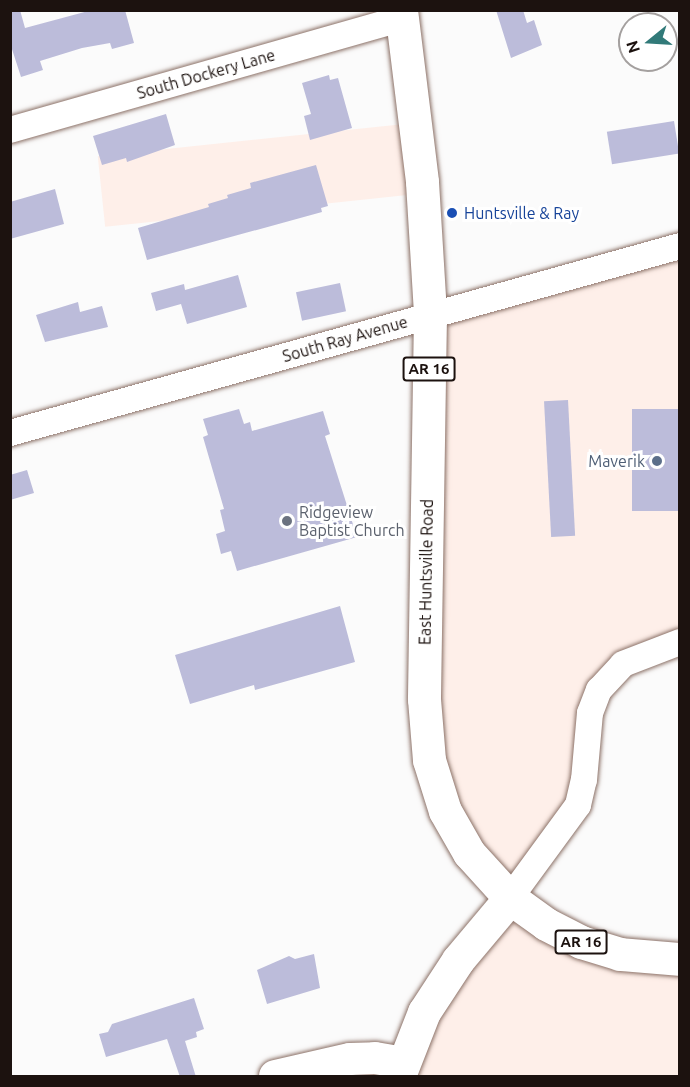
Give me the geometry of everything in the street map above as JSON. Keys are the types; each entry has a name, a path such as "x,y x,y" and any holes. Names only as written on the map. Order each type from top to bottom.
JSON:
{"main road":[{"name":"East Huntsville Road","path":"401,14 422,182 430,315 424,699 429,760 445,811 469,853 510,898"},
{"name":"AR 16","path":"510,898 546,924 581,942 620,954 680,959"},
{"path":"401,1070 424,1012 458,960 510,898"}],"street":[{"name":"South Dockery Lane","path":"10,130 401,14"},
{"name":"South Ray Avenue","path":"10,433 680,246"},
{"path":"510,898 578,805 584,780 590,713 599,690 623,664 680,642"},
{"path":"275,1077 350,1059 375,1058 401,1070"}],"shaded area":[{"path":"414,123 421,194 105,227 98,156"},
{"path":"679,246 679,642 599,690 584,780 510,897 546,924 679,959 679,1076 275,1076 403,1063 510,898 429,760 430,314"}],"building":[{"path":"10,10 20,10 25,28 92,10 125,10 134,43 112,49 110,43 82,48 40,61 43,70 21,77 10,43"},
{"path":"496,10 523,10 527,23 534,20 542,45 511,58"},
{"path":"329,75 330,80 338,78 352,128 310,140 304,116 311,114 302,83"},
{"path":"166,114 175,145 127,162 126,158 102,165 93,136"},
{"path":"674,121 679,154 612,164 607,132"},
{"path":"316,165 328,206 321,208 322,212 147,260 138,228 209,207 208,204 228,198 227,195 251,188 250,183"},
{"path":"55,189 64,224 10,239 10,202"},
{"path":"238,275 247,307 187,324 181,304 156,311 151,293 184,284 185,290"},
{"path":"340,283 346,311 302,321 296,292"},
{"path":"78,302 80,312 102,306 108,327 45,342 36,315"},
{"path":"568,400 575,536 551,537 544,401"},
{"path":"239,409 244,424 250,422 252,431 323,411 330,434 325,436 357,537 237,571 231,551 221,554 216,534 225,531 220,510 224,509 203,437 208,435 203,419"},
{"name":"Maverik","path":"632,409 680,409 680,511 632,511"},
{"path":"27,470 34,493 10,500 10,475"},
{"path":"340,606 355,662 255,690 254,685 190,704 175,655"},
{"path":"314,954 320,988 267,1004 257,970 289,956 295,959"},
{"path":"194,998 204,1029 196,1032 197,1037 185,1041 196,1077 180,1077 167,1039 106,1057 99,1034 108,1032 112,1024"}],"place":[{"name":"Huntsville & Ray","path":"452,213"},
{"name":"Maverik","path":"657,461"},
{"name":"Ridgeview Baptist Church","path":"287,521"}]}
